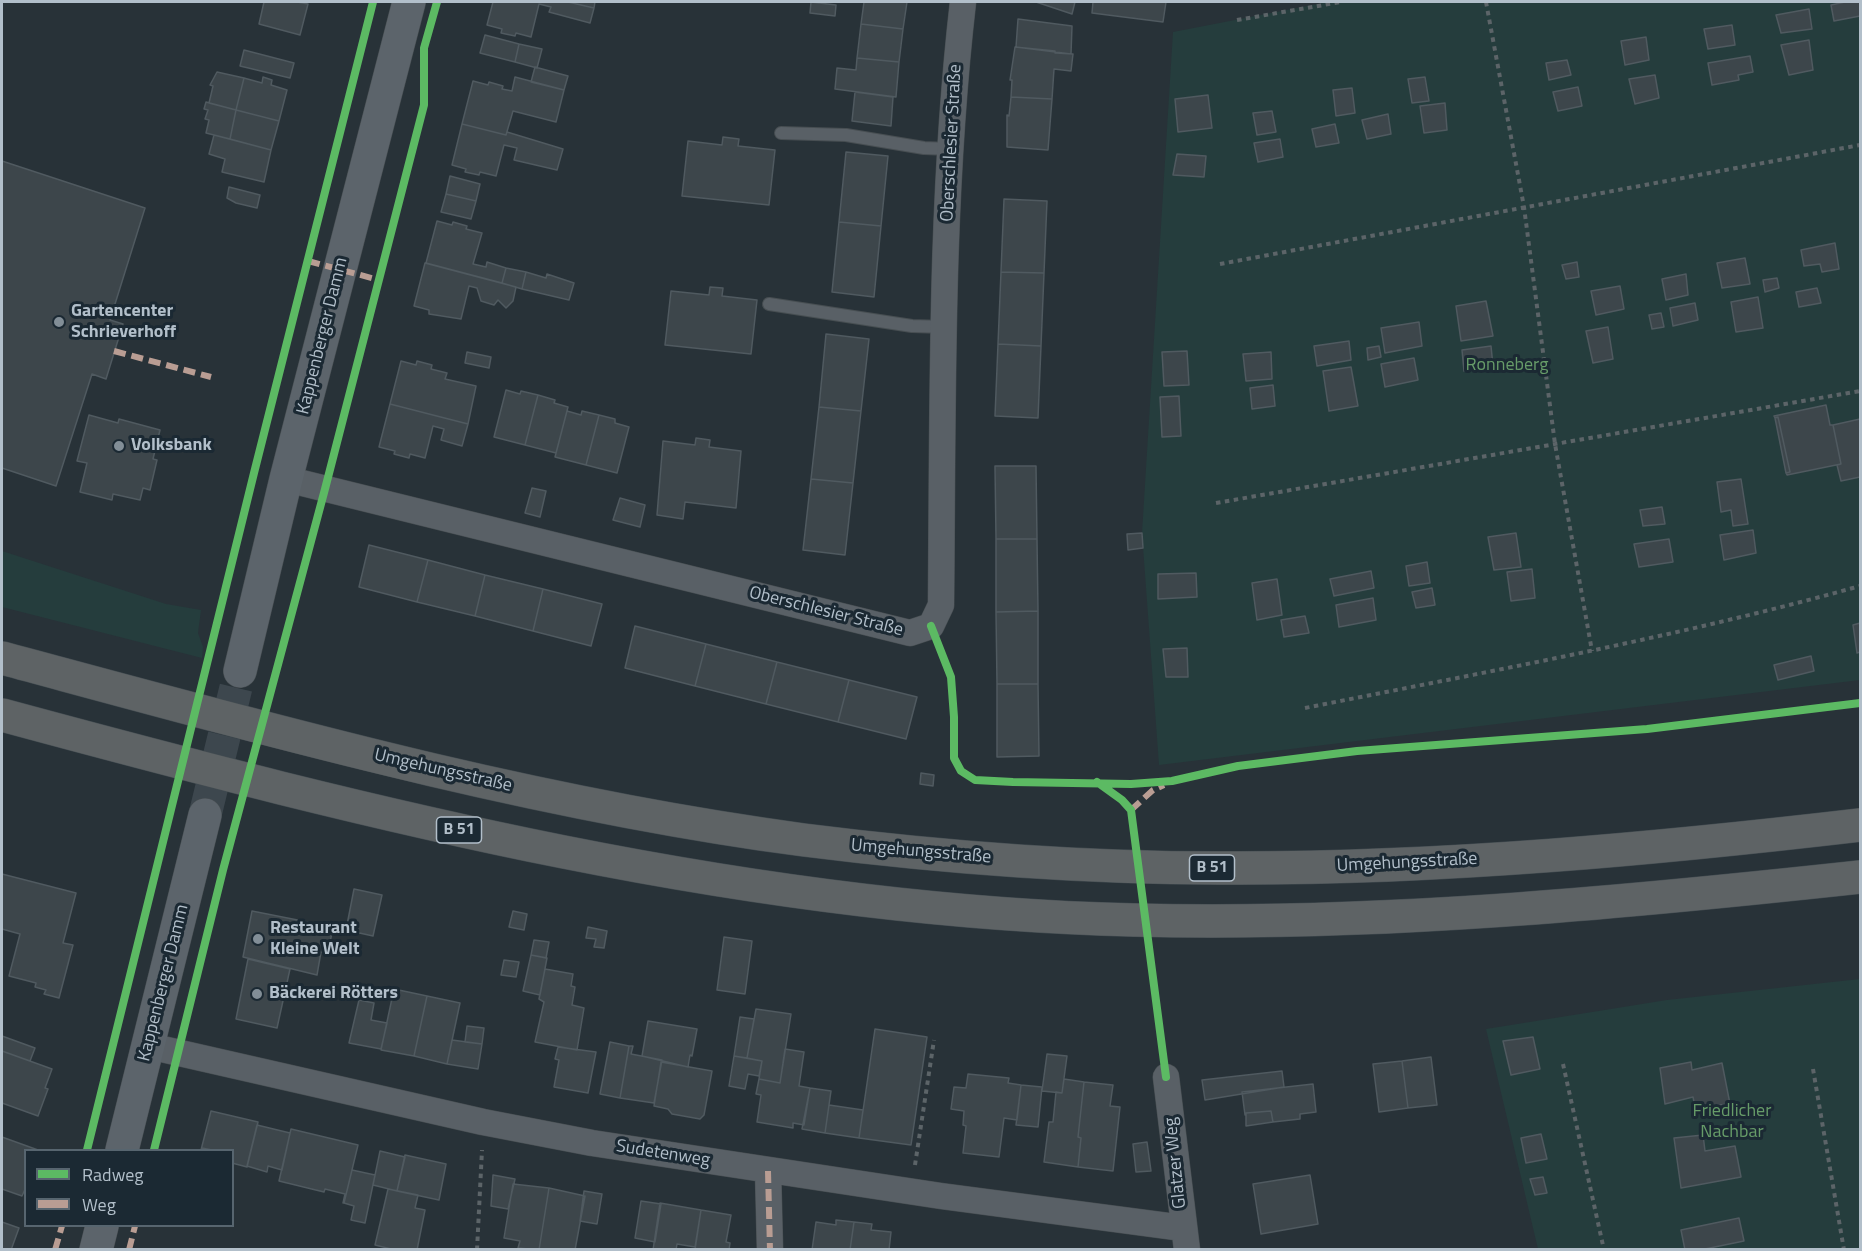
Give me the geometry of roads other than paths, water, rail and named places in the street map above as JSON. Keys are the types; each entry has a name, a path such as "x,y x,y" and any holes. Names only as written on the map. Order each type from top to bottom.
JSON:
{"highway":[{"name":"Umgehungsstraße","path":"2,658 350,750 565,800 690,823 802,839 977,858 1160,867 1356,866 1641,848 1860,825"},
{"name":"B 51","path":"2,715 435,825 540,848 667,873 899,904 1131,920 1306,920 1508,911 1860,878"},
{"path":"2,729 115,745"}],"main road":[{"name":"Kappenberger Damm","path":"240,671 286,478 409,2"},
{"name":"Kappenberger Damm","path":"122,1149 205,815"},
{"path":"96,1250 102,1227"}],"street":[{"name":"Oberschlesier Straße","path":"286,478 910,633 931,626 941,605 944,327 950,149 956,58 963,2"},
{"name":"Sudetenweg","path":"149,1046 483,1122 592,1143 911,1192 1185,1239"},
{"name":"Glatzer Weg","path":"1166,1077 1185,1239"},
{"path":"768,1171 770,1250"}],"lane":[{"path":"781,133 846,135 924,148 950,149"},
{"path":"769,304 912,326 944,327"}],"tunnel":[{"path":"205,815 240,671"}],"place":[{"name":"Gartencenter Schrieverhoff","path":"59,322"},
{"name":"Volksbank","path":"119,446"},
{"name":"Restaurant Kleine Welt","path":"258,939"},
{"name":"Bäckerei Rötters","path":"257,994"}],"park label":[{"name":"Ronneberg","path":"1507,366"},
{"name":"Friedlicher Nachbar","path":"1732,1122"}]}
